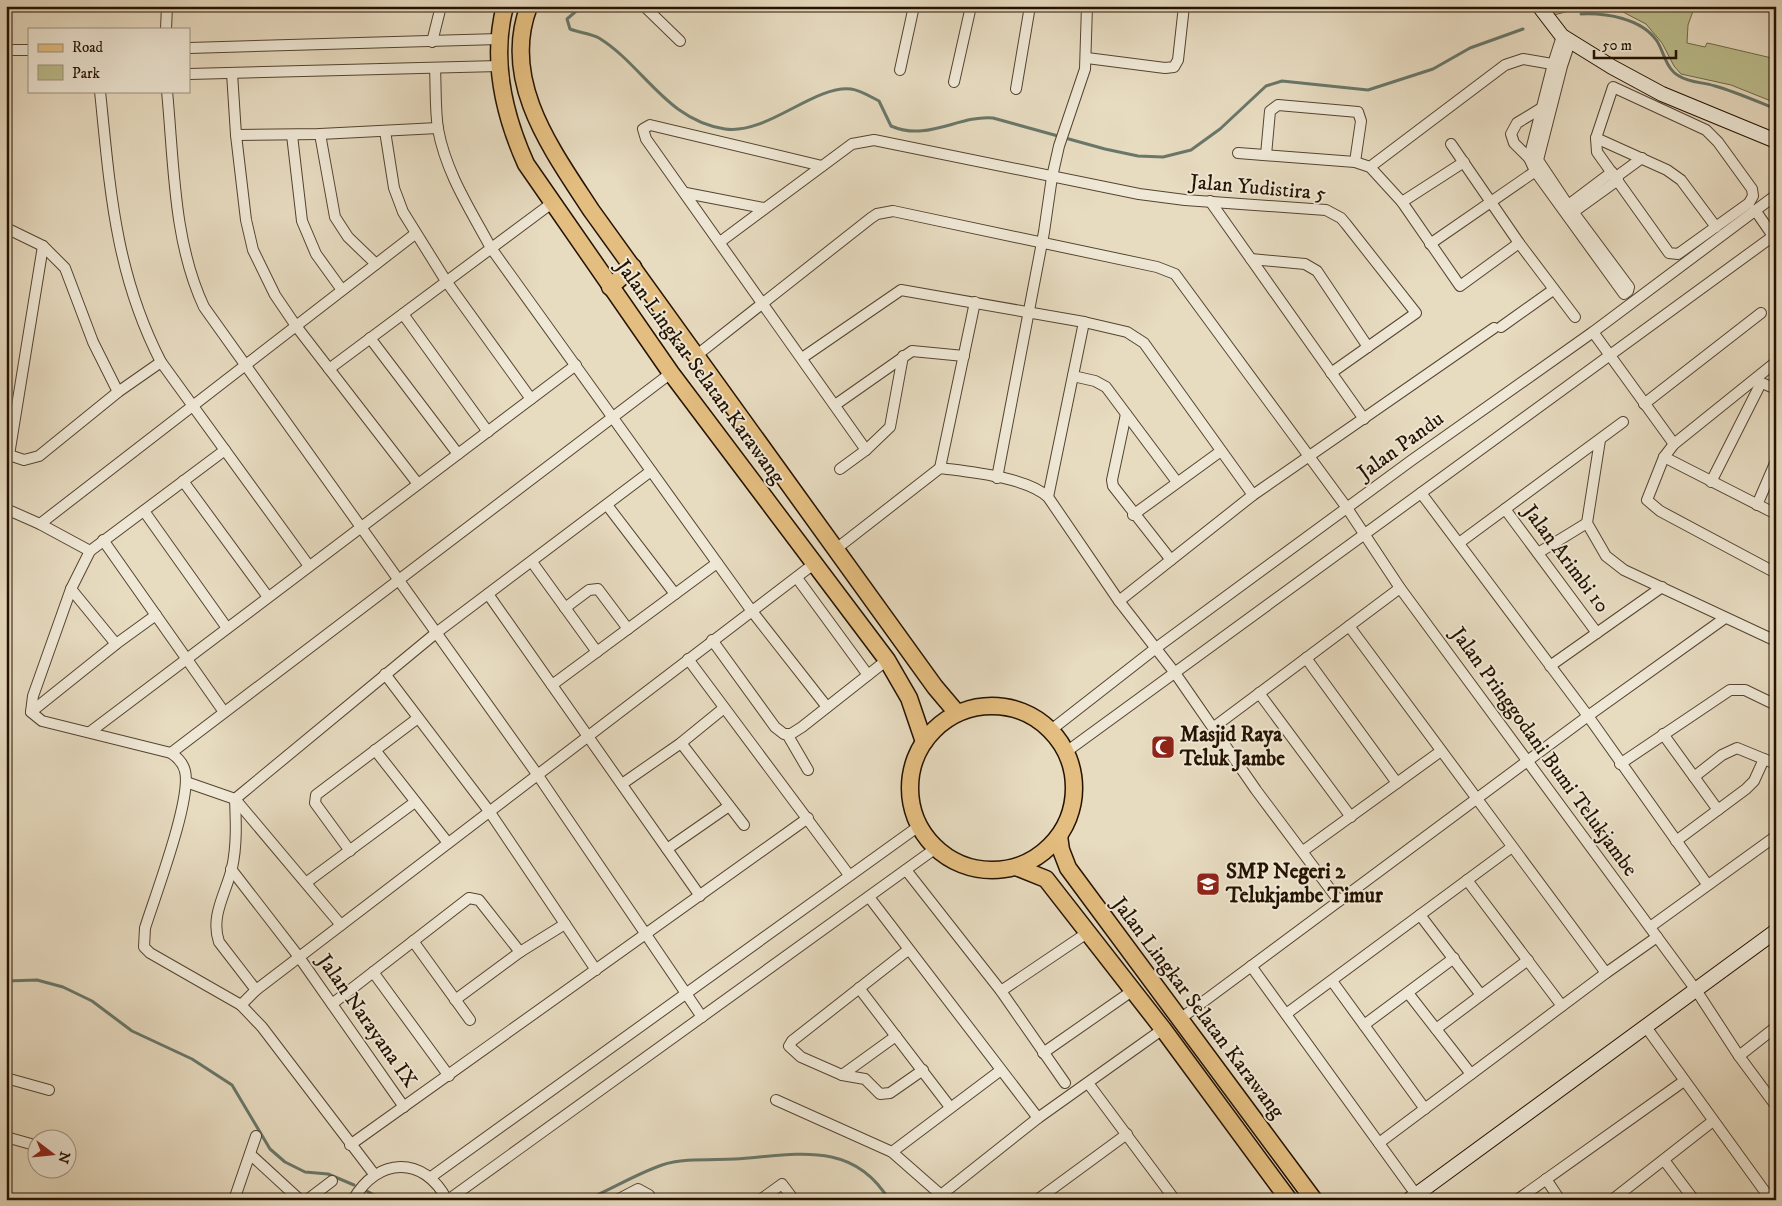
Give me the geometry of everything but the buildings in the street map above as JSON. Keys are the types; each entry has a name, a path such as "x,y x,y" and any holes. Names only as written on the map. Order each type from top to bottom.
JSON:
{"main road":[{"name":"Jalan Lingkar Selatan Karawang","path":"505,6 499,40 499,66 506,110 514,138 526,164 671,373 887,660 909,698 924,742"},
{"name":"Jalan Lingkar Selatan Karawang","path":"529,6 520,44 521,66 524,87 532,110 548,144 591,210 935,687 957,713"},
{"path":"610,287 632,267"},
{"path":"981,706 1006,706 1030,714 1051,730 1066,752 1074,780 1072,810 1059,836 1042,854 1016,866 999,870 976,869 954,862 936,848 919,826 911,803 910,780 916,757 924,742 957,713 981,706"},
{"name":"Jalan Lingkar Selatan Karawang","path":"1059,836 1061,850 1068,868 1314,1200"},
{"name":"Jalan Lingkar Selatan Karawang","path":"1016,866 1046,879 1163,1029 1289,1200"}],"street":[{"path":"166,28 167,6"},
{"path":"432,42 441,6"},
{"path":"644,6 680,42"},
{"path":"900,70 914,6"},
{"path":"954,82 971,6"},
{"path":"1016,89 1030,6"},
{"path":"997,478 1042,242 1052,177 1059,146 1079,91 1086,58 1087,6"},
{"path":"1086,58 1164,68 1174,67 1178,60 1184,6"},
{"path":"1541,9 1566,39 1662,94 1776,141"},
{"path":"1536,163 1540,109 1566,39"},
{"path":"190,48 499,40"},
{"path":"6,50 28,50"},
{"path":"1370,167 1505,65 1523,59 1557,65"},
{"path":"1430,244 1491,201 1536,163 1548,118 1557,65"},
{"path":"190,74 499,66"},
{"path":"435,68 438,128 444,154 455,183 491,248 751,610 827,707"},
{"path":"232,72 236,135 248,236 264,275 296,326 418,484"},
{"path":"1613,87 1706,130 1718,142 1754,193 1749,203 1678,254 1671,254 1597,152 1596,138 1613,87"},
{"path":"100,92 114,220 122,259 136,305 161,362 309,566"},
{"path":"166,92 182,239 187,264 204,307 537,774 702,1017"},
{"path":"1266,155 1270,111 1273,106 1278,105 1358,112 1361,121 1355,162"},
{"path":"1540,109 1548,118"},
{"path":"1540,109 1517,123 1510,134 1514,143 1536,163 1568,211 1620,281"},
{"path":"822,166 650,125 644,126 643,130 646,139 866,450"},
{"path":"236,135 292,135 438,128"},
{"path":"385,131 398,201 415,234 446,281 531,399"},
{"path":"320,134 335,217 348,237 376,264"},
{"path":"292,135 302,221 316,254 342,290"},
{"path":"1596,138 1642,158 1681,180 1716,227"},
{"name":"Jalan Yudistira 5","path":"720,242 852,144 874,140 1146,195 1185,200 1326,210 1333,213 1346,224 1416,313 1368,347"},
{"path":"1451,144 1519,243 1575,317"},
{"path":"1238,153 1355,162 1370,167 1402,202 1460,286 1519,243"},
{"path":"1568,211 1642,158"},
{"path":"1402,202 1464,162"},
{"path":"686,193 764,208"},
{"name":"Jalan Pandu","path":"1051,730 1156,648 1346,508 1593,332 1776,195"},
{"path":"1210,201 1364,419"},
{"path":"329,369 552,203"},
{"path":"1066,752 1774,235 1755,210"},
{"name":"Jalan Pringgodani Bumi Telukjambe","path":"697,355 871,218 884,212 893,211 1042,242 1157,267 1175,274 1346,508 1400,588 1696,990 1739,1056 1776,1106"},
{"path":"6,228 43,246 65,268 93,342 118,392"},
{"path":"40,524 415,234"},
{"path":"43,246 8,455 24,460 39,456 118,392 161,362"},
{"path":"1251,259 1311,266 1317,271 1368,347 1331,373"},
{"path":"802,358 893,293 901,290 1084,322 1127,332 1144,343 1253,495"},
{"path":"1119,601 1253,495 1553,290"},
{"path":"836,549 940,468 975,302"},
{"path":"1644,404 1761,313"},
{"path":"403,314 488,432"},
{"path":"1048,497 1084,322"},
{"path":"1593,332 1674,444"},
{"path":"370,338 458,454"},
{"path":"835,404 903,356 915,351 964,356"},
{"path":"840,469 886,432 892,420 903,356"},
{"path":"1776,362 1757,381 1674,444 1664,457 1648,495 1649,504 1776,573"},
{"path":"90,732 576,365"},
{"path":"171,752 671,373"},
{"path":"1073,376 1095,381 1106,387 1177,482"},
{"path":"1757,381 1776,389"},
{"path":"1711,482 1757,381"},
{"path":"1126,414 1112,480 1115,491 1171,560"},
{"path":"1460,543 1623,422"},
{"path":"1600,440 1587,523 1611,561 1725,618 1776,641"},
{"path":"31,712 33,696 71,589 90,551 225,450"},
{"path":"1133,514 1220,451"},
{"path":"1664,457 1776,514"},
{"path":"1757,505 1776,461"},
{"path":"940,468 1032,486 1048,497 1119,601 1175,673 1256,790 1339,901"},
{"path":"235,799 436,633 651,471"},
{"path":"184,481 268,598"},
{"path":"1421,493 1588,716 1620,764 1707,884"},
{"path":"607,505 675,594"},
{"name":"Jalan Arimbi 10","path":"1505,508 1597,633"},
{"path":"6,509 40,524 90,551"},
{"path":"144,511 227,628"},
{"path":"1538,553 1587,523"},
{"path":"103,540 224,712"},
{"path":"532,562 597,652"},
{"path":"552,685 717,563"},
{"path":"241,1005 256,990 815,563"},
{"path":"797,578 868,675"},
{"path":"1550,666 1662,587"},
{"path":"1214,727 1400,588"},
{"path":"71,589 116,644"},
{"path":"565,608 590,590 598,589 628,629"},
{"path":"488,594 700,896"},
{"path":"31,712 116,644 156,615"},
{"path":"1180,1019 1588,716 1725,618"},
{"path":"1349,626 1606,973"},
{"path":"712,640 775,727 781,733 787,734 802,727 887,660"},
{"path":"1306,658 1397,783"},
{"path":"688,659 850,876"},
{"path":"385,674 489,811 596,970"},
{"path":"1620,764 1730,690 1745,690 1776,705"},
{"path":"1259,693 1351,817"},
{"path":"622,784 681,743 724,708"},
{"path":"31,712 42,721 171,752 178,758 185,770 186,782 179,820 145,928 143,944 150,953 241,1005 262,1027 350,1145 374,1174"},
{"path":"350,851 315,803 315,797 318,792 418,718"},
{"path":"787,734 808,770"},
{"path":"1662,734 1718,810"},
{"path":"681,743 744,825"},
{"path":"1694,777 1736,748 1776,764"},
{"path":"374,750 448,843"},
{"path":"1303,851 1441,750"},
{"path":"1676,841 1751,785 1764,759"},
{"path":"186,782 235,799 307,882 341,925"},
{"path":"235,799 236,833 231,869 217,913 216,933 220,942 256,990"},
{"path":"307,882 416,802"},
{"path":"667,850 729,806"},
{"path":"350,1145 808,818"},
{"path":"431,1177 919,826"},
{"path":"1650,927 1776,836"},
{"path":"1286,1014 1512,847"},
{"path":"353,1200 361,1185 374,1174 388,1168 403,1166 418,1170 431,1177 441,1188 448,1200 936,848"},
{"name":"Jalan Narayana IX","path":"231,869 299,957 404,1107"},
{"path":"906,870 1001,991 1065,1083"},
{"path":"1468,880 1562,1006"},
{"path":"869,897 1038,1118"},
{"path":"332,1004 465,900 474,898 478,900 520,952"},
{"path":"1420,915 1481,995"},
{"path":"455,1000 520,952 565,924"},
{"path":"1251,966 1379,1143 1415,1198 1776,931"},
{"path":"1001,991 1087,933"},
{"path":"1379,1143 1606,973 1657,938"},
{"path":"413,941 470,1020"},
{"path":"908,950 789,1044 789,1048 800,1057 842,1074 865,1079 883,1094 898,1089 923,1070"},
{"path":"1364,1025 1454,958"},
{"path":"1436,1029 1528,960"},
{"path":"373,972 449,1076"},
{"path":"1332,981 1425,1109"},
{"path":"859,988 950,1107"},
{"path":"1043,1053 1132,991"},
{"path":"1408,993 1471,1074"},
{"path":"1646,1027 1771,1200"},
{"path":"1739,1056 1776,1027"},
{"path":"942,1194 1038,1118 1163,1029"},
{"path":"842,1074 896,1036"},
{"path":"892,1152 1001,1070"},
{"path":"6,1078 49,1090"},
{"path":"1517,1200 1684,1081"},
{"path":"1088,1083 1175,1200"},
{"path":"776,1100 892,1152 951,1200"},
{"path":"1612,1200 1713,1121"},
{"path":"1037,1200 1127,1134"},
{"path":"235,1199 256,1136"},
{"path":"6,1137 28,1143"},
{"path":"250,1154 300,1200"},
{"path":"1664,1160 1694,1200"},
{"path":"1546,1179 1560,1200"},
{"path":"307,1200 332,1180"},
{"path":"760,1200 782,1184 794,1200"},
{"path":"617,1200 638,1189 649,1195 652,1200"}],"green space":[{"path":"1548,6 1685,6 1693,11 1688,25 1687,43 1705,47 1707,43 1776,59 1776,103 1731,85 1681,74 1674,66 1662,43 1646,24 1623,12 1584,7 1554,15"}],"waterway":[{"path":"582,6 567,19 570,29 599,38 615,50 671,104 704,124 725,129 741,129 774,118 822,94 851,89 862,92 879,101 891,126 905,130 930,130 968,120 993,118 1105,149 1138,156 1163,157 1191,150 1220,129 1266,86 1282,81 1368,90 1433,69 1470,48 1523,29"},
{"path":"1581,14 1612,16 1633,22 1650,33 1657,41 1668,65 1679,76 1731,91 1776,109"},
{"path":"6,981 37,980 63,987 92,1001 132,1031 192,1059 232,1085 270,1149 285,1162 305,1172 328,1174 354,1185"},
{"path":"586,1200 643,1173 670,1163 688,1160 735,1159 800,1154 821,1155 840,1159 858,1167 874,1181 889,1200"},
{"path":"365,1190 383,1200"}],"place":[{"name":"Masjid Raya Teluk Jambe","path":"1163,747"},
{"name":"SMP Negeri 2 Telukjambe Timur","path":"1208,884"}]}
